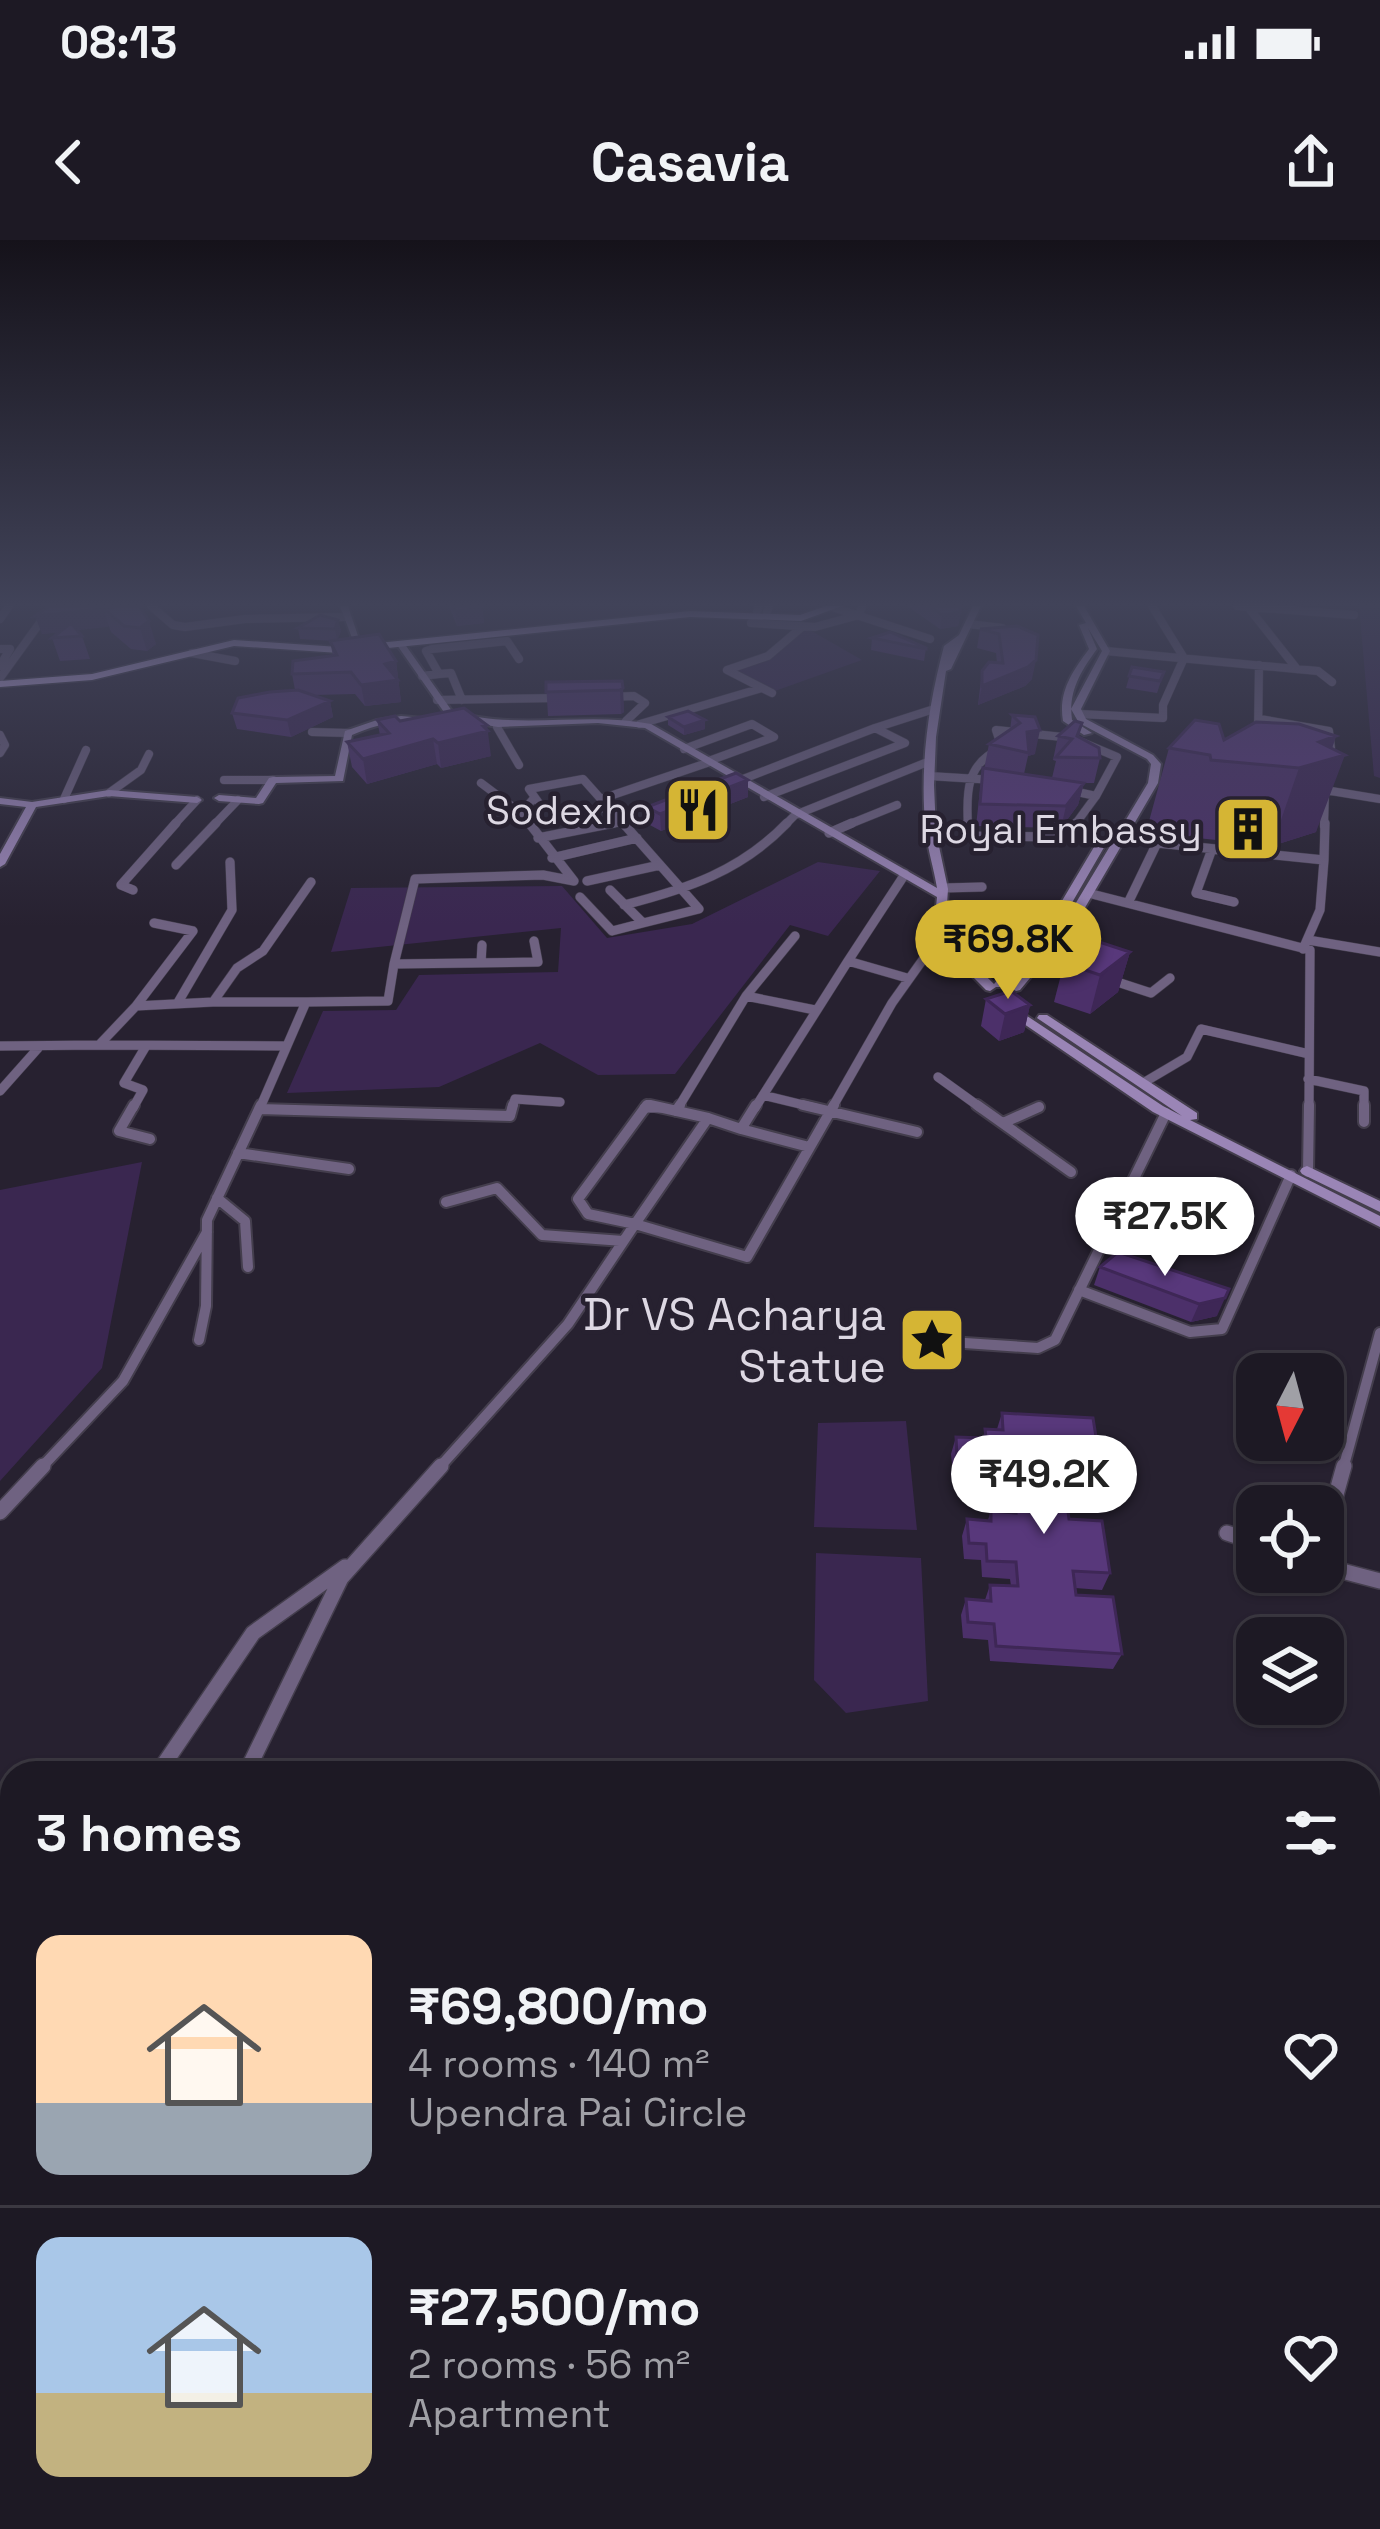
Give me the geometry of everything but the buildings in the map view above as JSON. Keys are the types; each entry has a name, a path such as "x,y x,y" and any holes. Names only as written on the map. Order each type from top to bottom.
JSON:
{"street":[{"path":"456,713 497,728 581,718 640,724 905,874 943,892 982,887"},
{"path":"626,722 636,713"},
{"path":"640,724 679,713"},
{"path":"738,781 922,713"},
{"path":"809,1147 647,1104 578,1199 587,1214 747,1258 907,978 939,937 943,892 934,867 929,776 934,713"},
{"path":"1012,997 1088,893 1142,781 1144,764 1068,721 1067,713"},
{"path":"1079,714 1163,718 1163,713"},
{"path":"1256,749 1260,713"},
{"path":"1079,714 1097,731 1150,757 1156,764 1153,782 1128,809 1058,918 988,995 1012,997 1186,1113 1380,1207"},
{"path":"312,732 348,733 409,716 434,724 466,720"},
{"path":"1260,719 1329,731 1331,769"},
{"path":"582,813 774,737 752,724 684,748"},
{"path":"497,728 519,765"},
{"path":"875,728 905,742"},
{"path":"996,730 1094,744 1117,757 1112,766 1066,837 968,836 966,779 985,754 1002,748 996,730"},
{"path":"224,780 339,778 348,733"},
{"path":"764,796 932,733"},
{"path":"0,735 5,745 0,753"},
{"path":"64,799 86,750"},
{"path":"109,793 140,770 149,754"},
{"path":"625,905 682,890 757,854 795,815 930,761"},
{"path":"1095,761 1112,766"},
{"path":"929,776 1006,781"},
{"path":"521,813 536,801 529,789 583,779 698,908 612,931 580,897"},
{"path":"219,798 259,801 273,780"},
{"path":"1153,782 1174,784"},
{"path":"136,1006 388,1001 415,879 543,875 574,881 521,813 481,784"},
{"path":"1050,787 1096,796"},
{"path":"1305,944 1320,910 1325,788 1380,799"},
{"path":"0,801 32,805 109,793 197,800"},
{"path":"133,890 121,885 197,800"},
{"path":"176,866 238,800"},
{"path":"0,864 32,805"},
{"path":"829,833 896,805"},
{"path":"538,838 622,822"},
{"path":"552,857 637,838"},
{"path":"1128,903 1157,843 1324,860"},
{"path":"1212,848 1196,893 1234,902"},
{"path":"177,1004 232,910 230,862"},
{"path":"586,881 660,865"},
{"path":"741,1129 905,874"},
{"path":"213,1002 238,968 262,951 311,882"},
{"path":"610,890 643,923"},
{"path":"1088,893 1305,944 1380,952"},
{"path":"99,1045 136,1006 193,931 154,923"},
{"path":"676,1111 746,996 795,936"},
{"path":"939,937 995,985"},
{"path":"394,964 538,962 534,941"},
{"path":"1305,944 1310,950 1308,1172"},
{"path":"481,963 482,945"},
{"path":"1041,956 1151,993 1170,978"},
{"path":"848,961 907,978"},
{"path":"968,965 1166,1113 1380,1222"},
{"path":"746,996 815,1010"},
{"path":"199,1340 207,1232 217,1198 306,1002"},
{"path":"1143,1082 1187,1057 1201,1029 1309,1054"},
{"path":"0,1046 286,1046"},
{"path":"0,1091 40,1046"},
{"path":"146,1046 124,1083 143,1090 119,1131 149,1139"},
{"path":"938,1077 1071,1172"},
{"path":"1308,1079 1364,1091 1364,1122"},
{"path":"763,1095 917,1132"},
{"path":"259,1109 510,1116 515,1099 560,1102"},
{"path":"1004,1123 1039,1107"},
{"path":"950,1342 1048,1345 1166,1113"},
{"path":"252,1761 340,1578 568,1324 708,1118"},
{"path":"238,1154 349,1169"},
{"path":"1078,1290 1190,1331 1222,1328 1291,1175"},
{"path":"446,1202 497,1188 509,1195 521,1223 543,1239 623,1241"},
{"path":"217,1198 245,1221 248,1267"},
{"path":"0,1512 123,1381 207,1232"},
{"path":"1338,1485 1380,1333"},
{"path":"1227,1533 1236,1536"},
{"path":"166,1761 253,1633 360,1555"},
{"path":"1344,1571 1380,1581"}],"shaded area":[{"path":"1368,713 1380,713 1380,778 1374,776"},
{"path":"818,862 880,871 828,936 790,925 675,1074 598,1075 540,1043 439,1087 287,1093 323,1011 396,1010 419,975 558,972 561,928 331,952 351,888 562,886 607,938 692,924"},
{"path":"142,1162 102,1368 0,1481 0,1190"},
{"path":"906,1421 917,1530 814,1527 818,1423"},
{"path":"816,1553 921,1558 928,1701 846,1713 814,1680"}],"place":[{"name":"Sodexho","path":"698,810"},
{"name":"Royal Embassy","path":"1248,829"},
{"name":"Dr VS Acharya Statue","path":"932,1340"}]}
